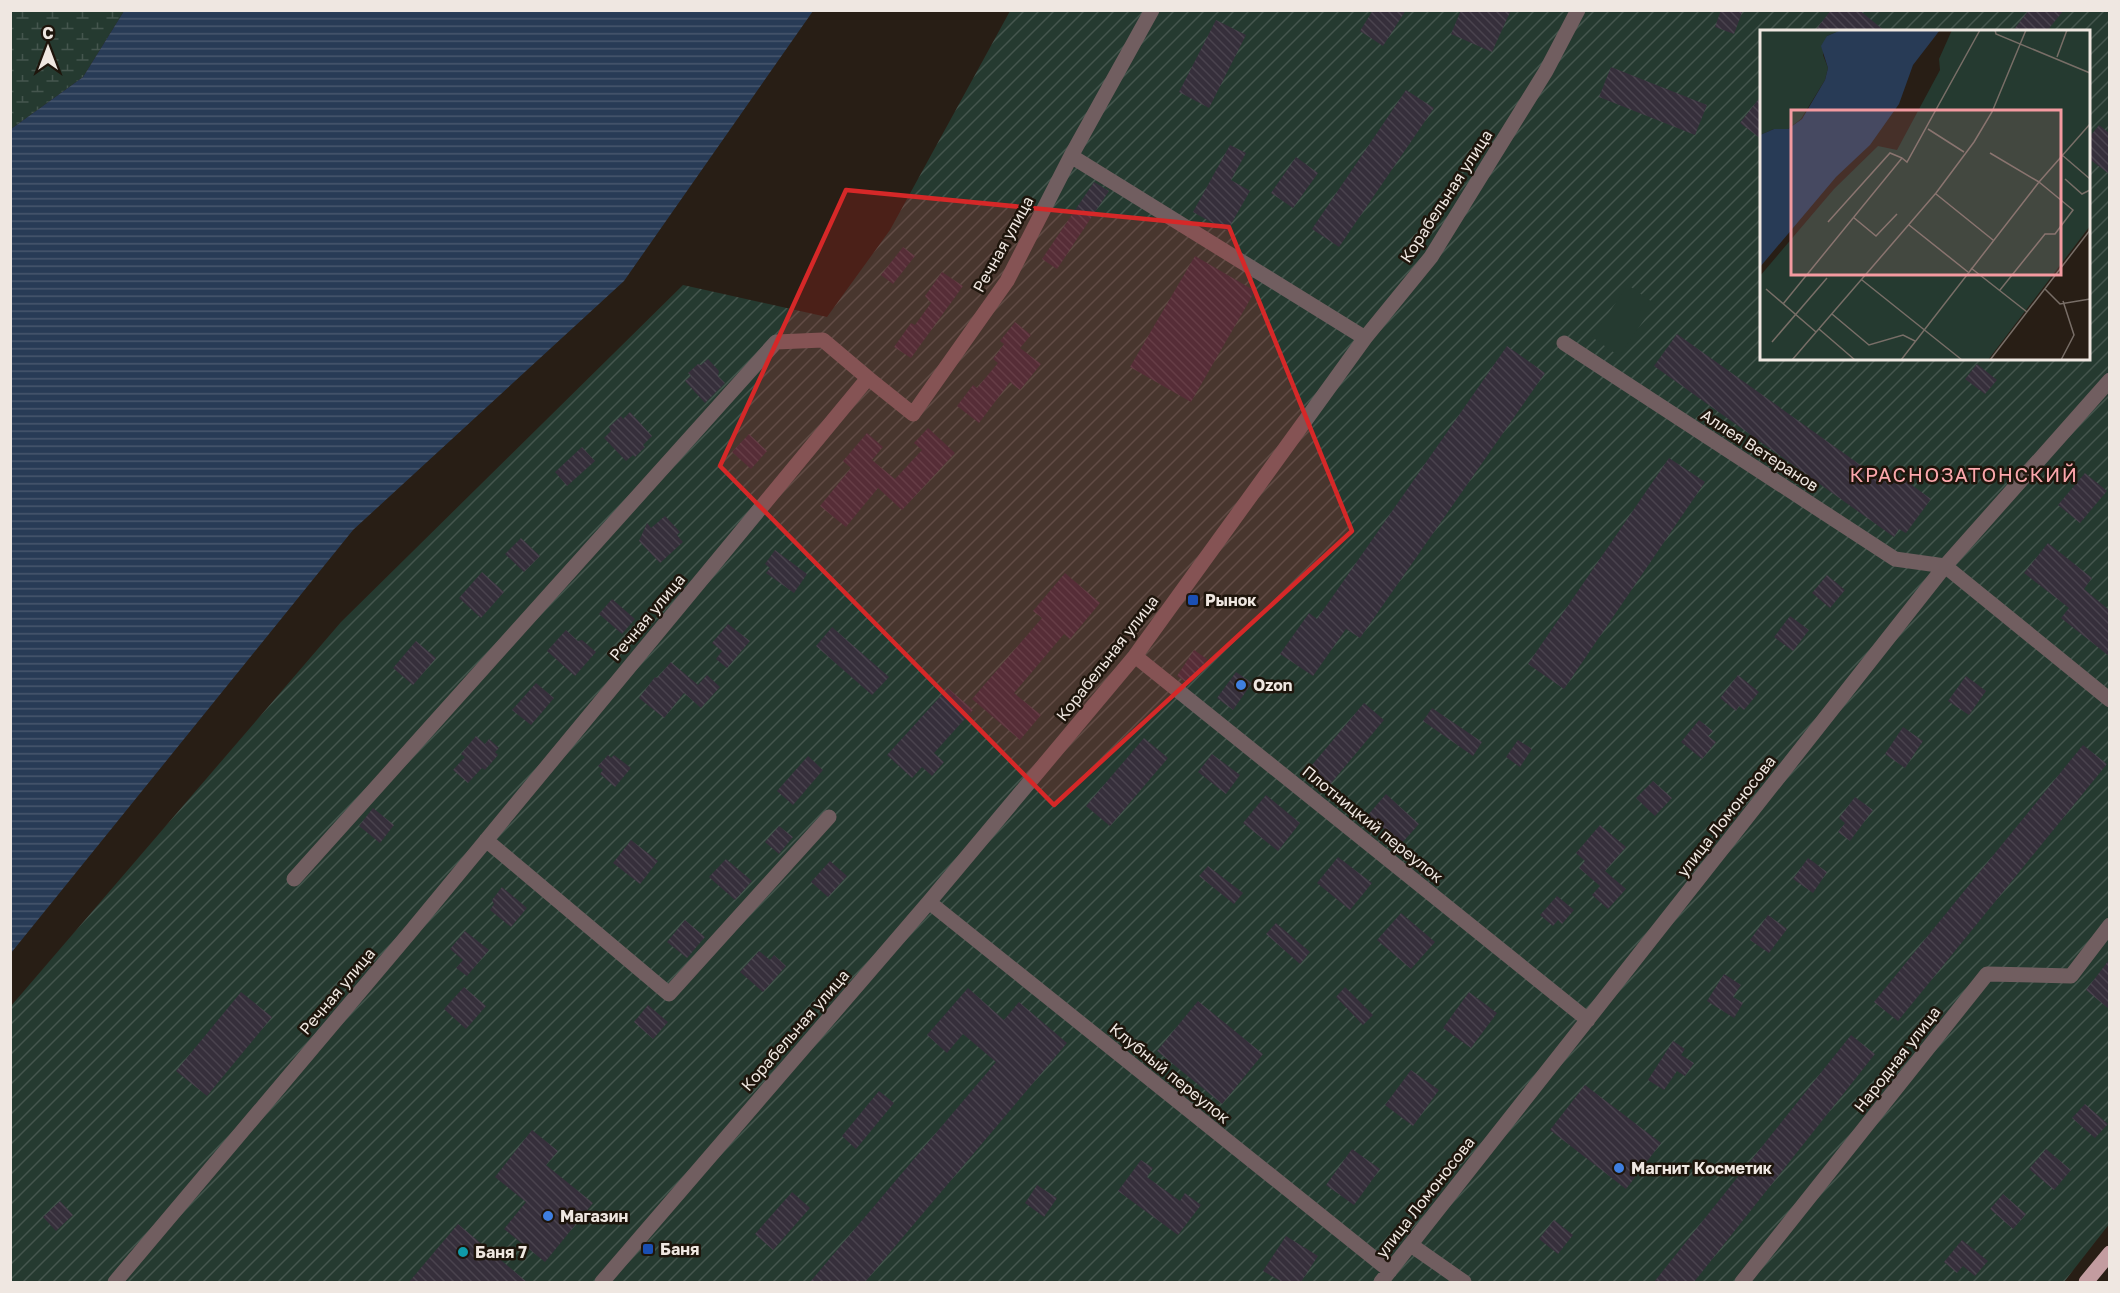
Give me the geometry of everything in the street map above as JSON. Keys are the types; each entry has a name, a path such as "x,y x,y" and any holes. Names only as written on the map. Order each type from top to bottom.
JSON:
{"main road":[{"path":"2086,1282 2109,1252"}],"street":[{"name":"Речная улица","path":"115,1282 486,840 868,378 913,414 1007,281 1071,156 1152,10"},
{"name":"Корабельная улица","path":"602,1282 929,902 1135,656 1365,338 1431,257 1546,71 1578,10"},
{"path":"1071,156 1365,338"},
{"path":"294,879 776,342 823,340 868,378"},
{"name":"Аллея Ветеранов","path":"1564,343 1895,559 1945,566"},
{"name":"улица Ломоносова","path":"1385,1277 1945,566 2109,380"},
{"path":"1945,566 2109,700"},
{"name":"Плотницкий переулок","path":"1135,656 1587,1020"},
{"path":"486,840 669,994 829,817"},
{"name":"Клубный переулок","path":"929,902 1385,1277"},
{"name":"Народная улица","path":"1742,1282 1988,974 2071,976 2109,925"},
{"path":"1411,1245 1464,1282"}],"highlighted area":[{"path":"846,190 1229,227 1352,531 1054,805 720,466"}],"green space":[{"path":"11,11 124,11 83,77 11,129"},
{"path":"1010,11 2109,11 2110,1223 2064,1282 11,1282 11,1006 341,622 683,285 827,317 890,230"},
{"path":"1628,285 1655,304 1619,356 1592,337"}],"water":[{"path":"124,11 813,11 624,281 353,530 11,953 11,129 83,77"}],"building":[{"path":"1373,10 1406,10 1383,46 1360,31"},
{"path":"1461,10 1511,10 1492,52 1451,34"},
{"path":"1721,10 1743,10 1734,34 1715,27"},
{"path":"1831,10 1859,10 1884,30 1816,30"},
{"path":"2029,10 2064,10 2048,30 2014,30"},
{"path":"1216,20 1246,35 1209,108 1179,92"},
{"path":"1611,67 1707,105 1695,135 1599,97"},
{"path":"1406,90 1434,108 1339,247 1312,229"},
{"path":"1760,97 1760,138 1740,123"},
{"path":"2099,125 2109,133 2109,174 2090,160 2090,136"},
{"path":"1230,145 1246,153 1231,180 1250,191 1227,231 1193,212"},
{"path":"1296,157 1318,173 1293,208 1271,193"},
{"path":"1094,182 1109,191 1057,269 1042,259"},
{"path":"903,247 915,256 893,284 881,275"},
{"path":"1195,256 1255,291 1191,402 1130,367"},
{"path":"942,272 963,286 911,358 894,347 911,323 915,325 931,303 925,296"},
{"path":"1015,322 1031,335 1020,348 1041,364 1020,390 1010,382 979,423 957,406 973,385 977,388 998,363 993,359 1004,344 1000,341"},
{"path":"1677,334 1880,479 1888,468 1931,499 1906,533 1899,529 1894,537 1654,366"},
{"path":"1507,346 1545,373 1360,638 1346,629 1313,676 1280,654 1309,613 1317,619"},
{"path":"708,359 719,371 718,376 725,383 705,403 685,381 691,376 688,373"},
{"path":"1977,364 1997,380 1985,394 1965,379"},
{"path":"630,412 652,436 635,457 633,455 626,461 604,438 611,431 609,427 621,416 623,419"},
{"path":"928,428 955,453 902,510 878,488 846,527 820,506 851,468 843,461 867,433 883,447 872,460 895,479 922,450 914,443"},
{"path":"749,434 767,451 751,469 732,452"},
{"path":"582,447 595,461 567,486 555,472"},
{"path":"1669,458 1705,482 1564,689 1528,664"},
{"path":"2085,473 2107,491 2080,523 2058,505"},
{"path":"665,516 680,532 677,535 683,542 660,563 639,541 647,523 651,528"},
{"path":"521,538 540,556 524,572 505,554"},
{"path":"2048,543 2092,578 2084,589 2109,610 2109,656 2061,618 2069,608 2024,573"},
{"path":"775,550 807,574 794,593 766,573 770,568 765,564"},
{"path":"482,572 504,592 481,618 459,598"},
{"path":"1065,573 1100,603 1070,639 1064,634 1014,693 1041,715 1020,740 972,699 1042,618 1033,611"},
{"path":"1827,575 1845,590 1830,608 1812,593"},
{"path":"612,599 635,619 622,634 599,614"},
{"path":"1790,616 1809,630 1793,651 1774,637"},
{"path":"728,624 750,641 727,668 716,659 722,651 712,643"},
{"path":"832,627 889,677 872,695 816,646"},
{"path":"566,630 596,652 575,676 547,651"},
{"path":"416,641 436,658 413,685 393,668"},
{"path":"1194,650 1207,659 1189,684 1177,676"},
{"path":"671,662 698,685 707,675 720,687 701,708 684,693 664,718 639,698 655,677 657,678"},
{"path":"1236,672 1252,683 1233,710 1217,698"},
{"path":"1738,675 1759,692 1744,710 1739,706 1736,711 1720,698"},
{"path":"1966,676 1986,691 1969,715 1948,701"},
{"path":"536,683 554,698 531,725 512,710"},
{"path":"948,688 973,710 934,753 944,762 932,776 922,767 912,778 887,755"},
{"path":"1364,703 1384,720 1327,788 1307,771"},
{"path":"1432,708 1482,742 1473,756 1423,721"},
{"path":"1699,720 1713,731 1708,736 1716,742 1702,759 1681,742"},
{"path":"1903,727 1923,741 1905,768 1885,754"},
{"path":"476,736 485,744 489,739 499,748 495,752 498,755 485,770 482,768 468,783 453,770 465,757 461,754"},
{"path":"1144,738 1168,758 1110,826 1086,806"},
{"path":"1518,740 1532,749 1520,767 1506,757"},
{"path":"2083,745 2107,764 1898,1021 1874,1002"},
{"path":"1212,754 1240,775 1226,794 1198,772"},
{"path":"608,755 611,758 614,755 631,768 615,787 600,774 603,770 598,766"},
{"path":"808,756 823,770 793,805 777,791"},
{"path":"1653,781 1672,798 1655,816 1636,798"},
{"path":"1386,794 1419,824 1401,844 1368,815"},
{"path":"1266,795 1300,823 1278,851 1243,823"},
{"path":"1855,797 1873,810 1850,841 1838,832 1845,823 1839,818"},
{"path":"373,808 394,825 380,843 359,826"},
{"path":"1600,825 1626,847 1605,871 1626,889 1608,909 1592,895 1600,886 1579,868 1585,861 1576,853"},
{"path":"779,826 793,837 779,854 765,842"},
{"path":"631,840 658,861 640,884 613,863"},
{"path":"1338,857 1372,883 1350,910 1317,883"},
{"path":"1808,858 1827,872 1813,893 1793,879"},
{"path":"726,859 752,881 735,900 709,877"},
{"path":"830,861 847,876 828,897 811,882"},
{"path":"1208,866 1243,893 1234,904 1199,876"},
{"path":"502,887 527,908 511,927 490,910 494,904 492,900"},
{"path":"1557,896 1574,910 1562,924 1558,920 1553,926 1540,915"},
{"path":"1401,913 1435,942 1411,969 1377,940"},
{"path":"1768,915 1787,929 1769,953 1750,940"},
{"path":"685,920 705,937 687,958 667,942"},
{"path":"1276,923 1310,952 1300,964 1266,934"},
{"path":"465,931 489,950 467,976 456,968 463,960 450,949"},
{"path":"759,951 770,960 774,955 786,966 763,992 740,972"},
{"path":"2109,960 2109,1009 2086,990"},
{"path":"1724,974 1741,985 1733,997 1743,1003 1734,1018 1707,1001"},
{"path":"464,987 486,1006 466,1029 444,1009"},
{"path":"1345,987 1373,1015 1363,1025 1336,997"},
{"path":"968,988 1004,1020 1019,1002 1067,1043 865,1282 810,1282 996,1062 963,1034 947,1053 927,1035"},
{"path":"241,992 272,1017 207,1096 176,1071"},
{"path":"1469,992 1497,1013 1471,1048 1443,1028"},
{"path":"1198,1001 1263,1054 1222,1104 1157,1051"},
{"path":"648,1005 668,1022 653,1039 634,1022"},
{"path":"1851,1035 1875,1054 1694,1282 1654,1282"},
{"path":"1673,1041 1685,1049 1681,1055 1694,1063 1685,1076 1677,1071 1664,1090 1648,1080"},
{"path":"1411,1070 1439,1090 1413,1126 1385,1105"},
{"path":"1585,1085 1661,1143 1626,1189 1550,1130"},
{"path":"879,1091 894,1103 856,1149 842,1136"},
{"path":"2085,1104 2108,1124 2095,1138 2072,1118"},
{"name":"Магазин","path":"532,1130 558,1151 546,1165 593,1203 545,1262 504,1229 526,1202 495,1177"},
{"path":"1352,1149 1380,1169 1354,1205 1326,1185"},
{"path":"2046,1149 2071,1170 2054,1190 2029,1169"},
{"path":"1141,1160 1153,1168 1147,1177 1180,1201 1185,1193 1201,1205 1178,1235 1118,1191"},
{"path":"1037,1185 1057,1198 1044,1217 1025,1203"},
{"path":"792,1192 810,1208 773,1250 755,1234"},
{"path":"2003,1194 2026,1214 2013,1229 1990,1209"},
{"path":"60,1201 73,1215 56,1231 43,1217"},
{"path":"1554,1220 1573,1235 1558,1254 1539,1239"},
{"name":"Баня 7","path":"458,1224 527,1282 409,1282"},
{"path":"1286,1236 1318,1256 1301,1282 1282,1282 1263,1271"},
{"path":"1962,1240 1988,1261 1975,1276 1963,1266 1957,1273 1944,1262"}],"place":[{"name":"Рынок","path":"1193,600"},
{"name":"Ozon","path":"1241,685"},
{"name":"Магнит Косметик","path":"1619,1168"},
{"name":"Магазин","path":"548,1216"},
{"name":"Баня","path":"648,1249"},
{"name":"Баня 7","path":"463,1252"}],"district":[{"name":"КРАСНОЗАТОНСКИЙ","path":"1964,474"}]}
